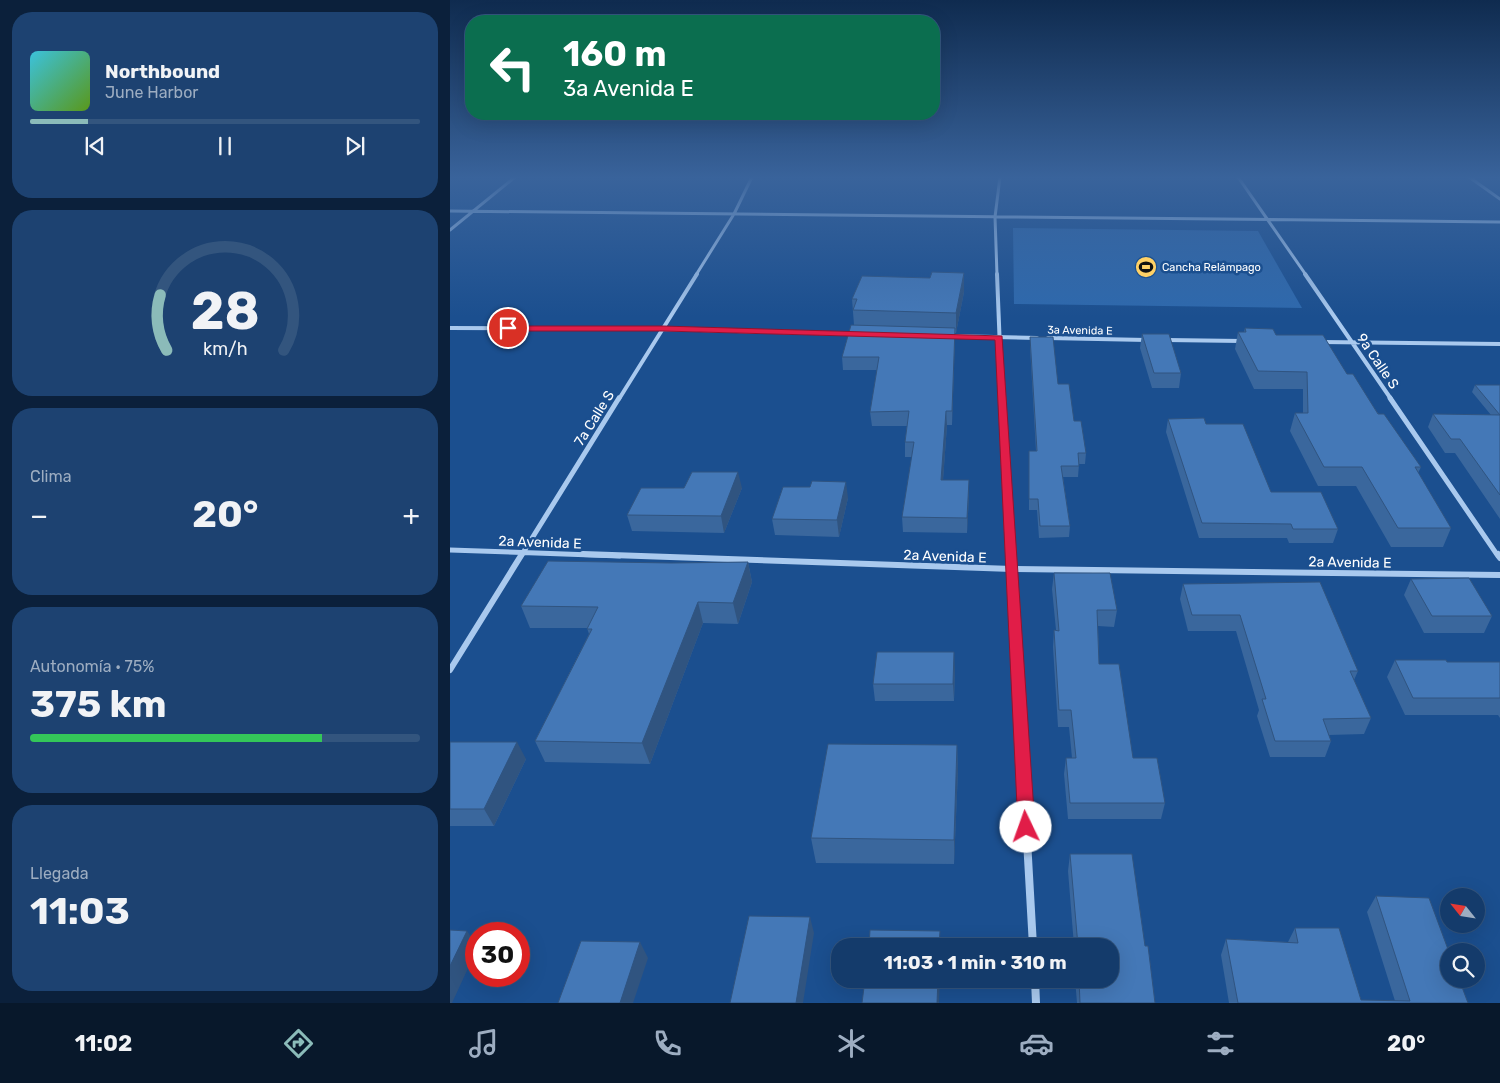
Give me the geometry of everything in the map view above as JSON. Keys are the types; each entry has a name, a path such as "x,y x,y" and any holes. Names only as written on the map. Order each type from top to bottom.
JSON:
{"street":[{"name":"7a Calle S","path":"450,670 728,224"},
{"path":"994,224 1033,938"},
{"name":"9a Calle S","path":"1271,224 1500,558"},
{"path":"450,328 663,329 861,334"},
{"name":"3a Avenida E","path":"940,336 1244,341"},
{"path":"1313,342 1500,344"},
{"name":"2a Avenida E","path":"450,550 1012,569 1500,575"},
{"path":"1035,988 1036,1003"}],"shaded area":[{"name":"Cancha Relámpago","path":"1013,228 1258,231 1302,308 1014,304"}],"building":[{"path":"932,272 964,273 956,313 853,310 857,299 852,299 862,276 930,278"},
{"path":"851,325 955,328 952,411 946,411 941,480 969,480 967,518 902,517 914,442 905,442 909,411 870,412 879,357 842,357"},
{"path":"1245,328 1273,329 1276,335 1323,335 1347,374 1353,374 1378,414 1384,414 1421,467 1415,467 1451,528 1398,528 1362,467 1324,467 1295,413 1308,413 1307,372 1258,371 1238,332 1246,332"},
{"path":"1142,334 1169,334 1181,373 1154,373"},
{"path":"1030,337 1053,337 1058,384 1069,384 1074,421 1081,421 1086,453 1078,453 1079,466 1061,466 1070,526 1040,526 1038,499 1029,499 1029,451 1037,451"},
{"path":"1475,385 1500,385 1500,415"},
{"path":"1433,414 1500,415 1500,495 1460,439 1451,439"},
{"path":"1204,418 1206,424 1243,424 1271,492 1321,492 1338,529 1293,529 1291,524 1202,523 1168,419"},
{"path":"692,472 738,472 721,516 627,515 641,488 684,488"},
{"path":"812,481 846,482 837,520 772,519 783,487 810,487"},
{"path":"548,561 748,562 733,603 698,602 642,743 535,741 592,629 587,629 598,607 521,606"},
{"path":"1054,573 1110,573 1117,610 1097,610 1099,664 1119,664 1133,758 1157,758 1165,803 1070,803 1066,758 1076,758 1071,710 1059,710 1054,630 1059,631"},
{"path":"1469,578 1492,616 1432,616 1411,579"},
{"path":"1320,582 1358,671 1350,671 1371,718 1323,719 1331,741 1275,741 1262,699 1266,699 1240,615 1192,615 1183,584"},
{"path":"877,652 954,652 953,684 873,684"},
{"path":"1395,660 1500,662 1500,698 1413,698"},
{"path":"450,742 517,742 484,809 450,809"},
{"path":"828,744 957,745 954,840 811,838"},
{"path":"1070,854 1132,854 1145,946 1148,946 1155,1003 1080,1003 1079,988 1119,988 1119,938 1077,938"},
{"path":"1376,896 1429,898 1440,928 1440,933 1442,933 1446,943 1440,943 1440,988 1462,988 1468,1003 1238,1003 1226,939 1298,943 1295,928 1339,928 1361,1000 1410,1001"},
{"path":"749,916 810,917 796,1003 730,1003"},
{"path":"450,930 465,931 465,935 450,966"},
{"path":"870,930 940,931 940,938 870,938"},
{"path":"581,941 640,942 620,1003 558,1003"},
{"path":"864,988 938,988 937,1003 862,1003"}],"place":[{"name":"Cancha Relámpago","path":"1146,267"}],"route":[{"path":"508,328 663,329 999,338 1026,827"}]}
